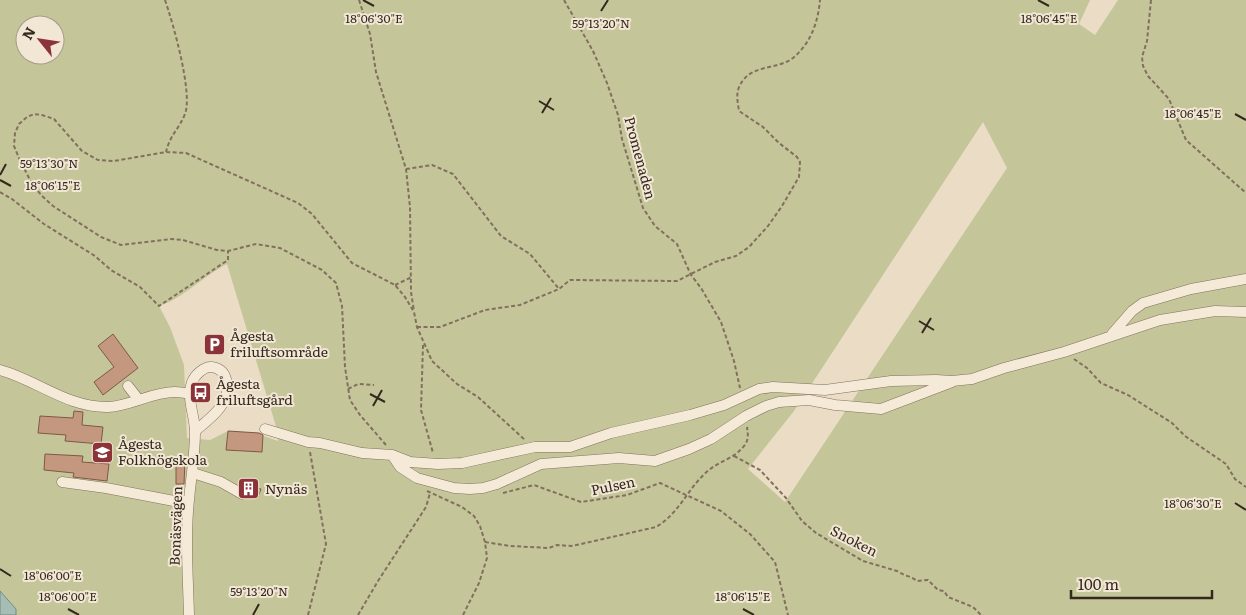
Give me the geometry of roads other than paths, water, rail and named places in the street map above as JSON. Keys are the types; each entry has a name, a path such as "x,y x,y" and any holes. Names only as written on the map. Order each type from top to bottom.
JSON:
{"street":[{"path":"1111,335 1132,311 1143,303 1191,289 1246,279"},
{"path":"265,429 308,442 362,453 392,455 410,462 462,463 535,446 570,447 611,433 690,415 724,405 741,396 773,387 809,395 834,405 881,409 952,382 972,379 1004,368 1064,352 1111,335 1182,315 1215,311 1246,312"},
{"path":"0,370 44,388 62,398 94,406 109,407 174,392 190,394 192,381 200,372 208,367 216,368 224,373 227,389 224,400 216,413 195,431"},
{"path":"392,455 400,467 411,475 428,482 454,488 483,488 498,484 541,464 619,458 655,461 689,450 766,406 825,390 910,380 952,382"},
{"path":"128,386 139,400"},
{"name":"Bonäsvägen","path":"189,615 188,501 193,473 195,431 190,394"},
{"path":"193,473 221,482 242,494"},
{"path":"62,482 106,488 174,502 188,501"}],"water":[{"path":"0,591 16,609 16,615 0,615"}],"place":[{"name":"Ågesta friluftsområde","path":"214,344"},
{"name":"Ågesta friluftsgård","path":"200,392"},
{"name":"Ågesta Folkhögskola","path":"102,452"},
{"name":"Nynäs","path":"249,489"}]}
